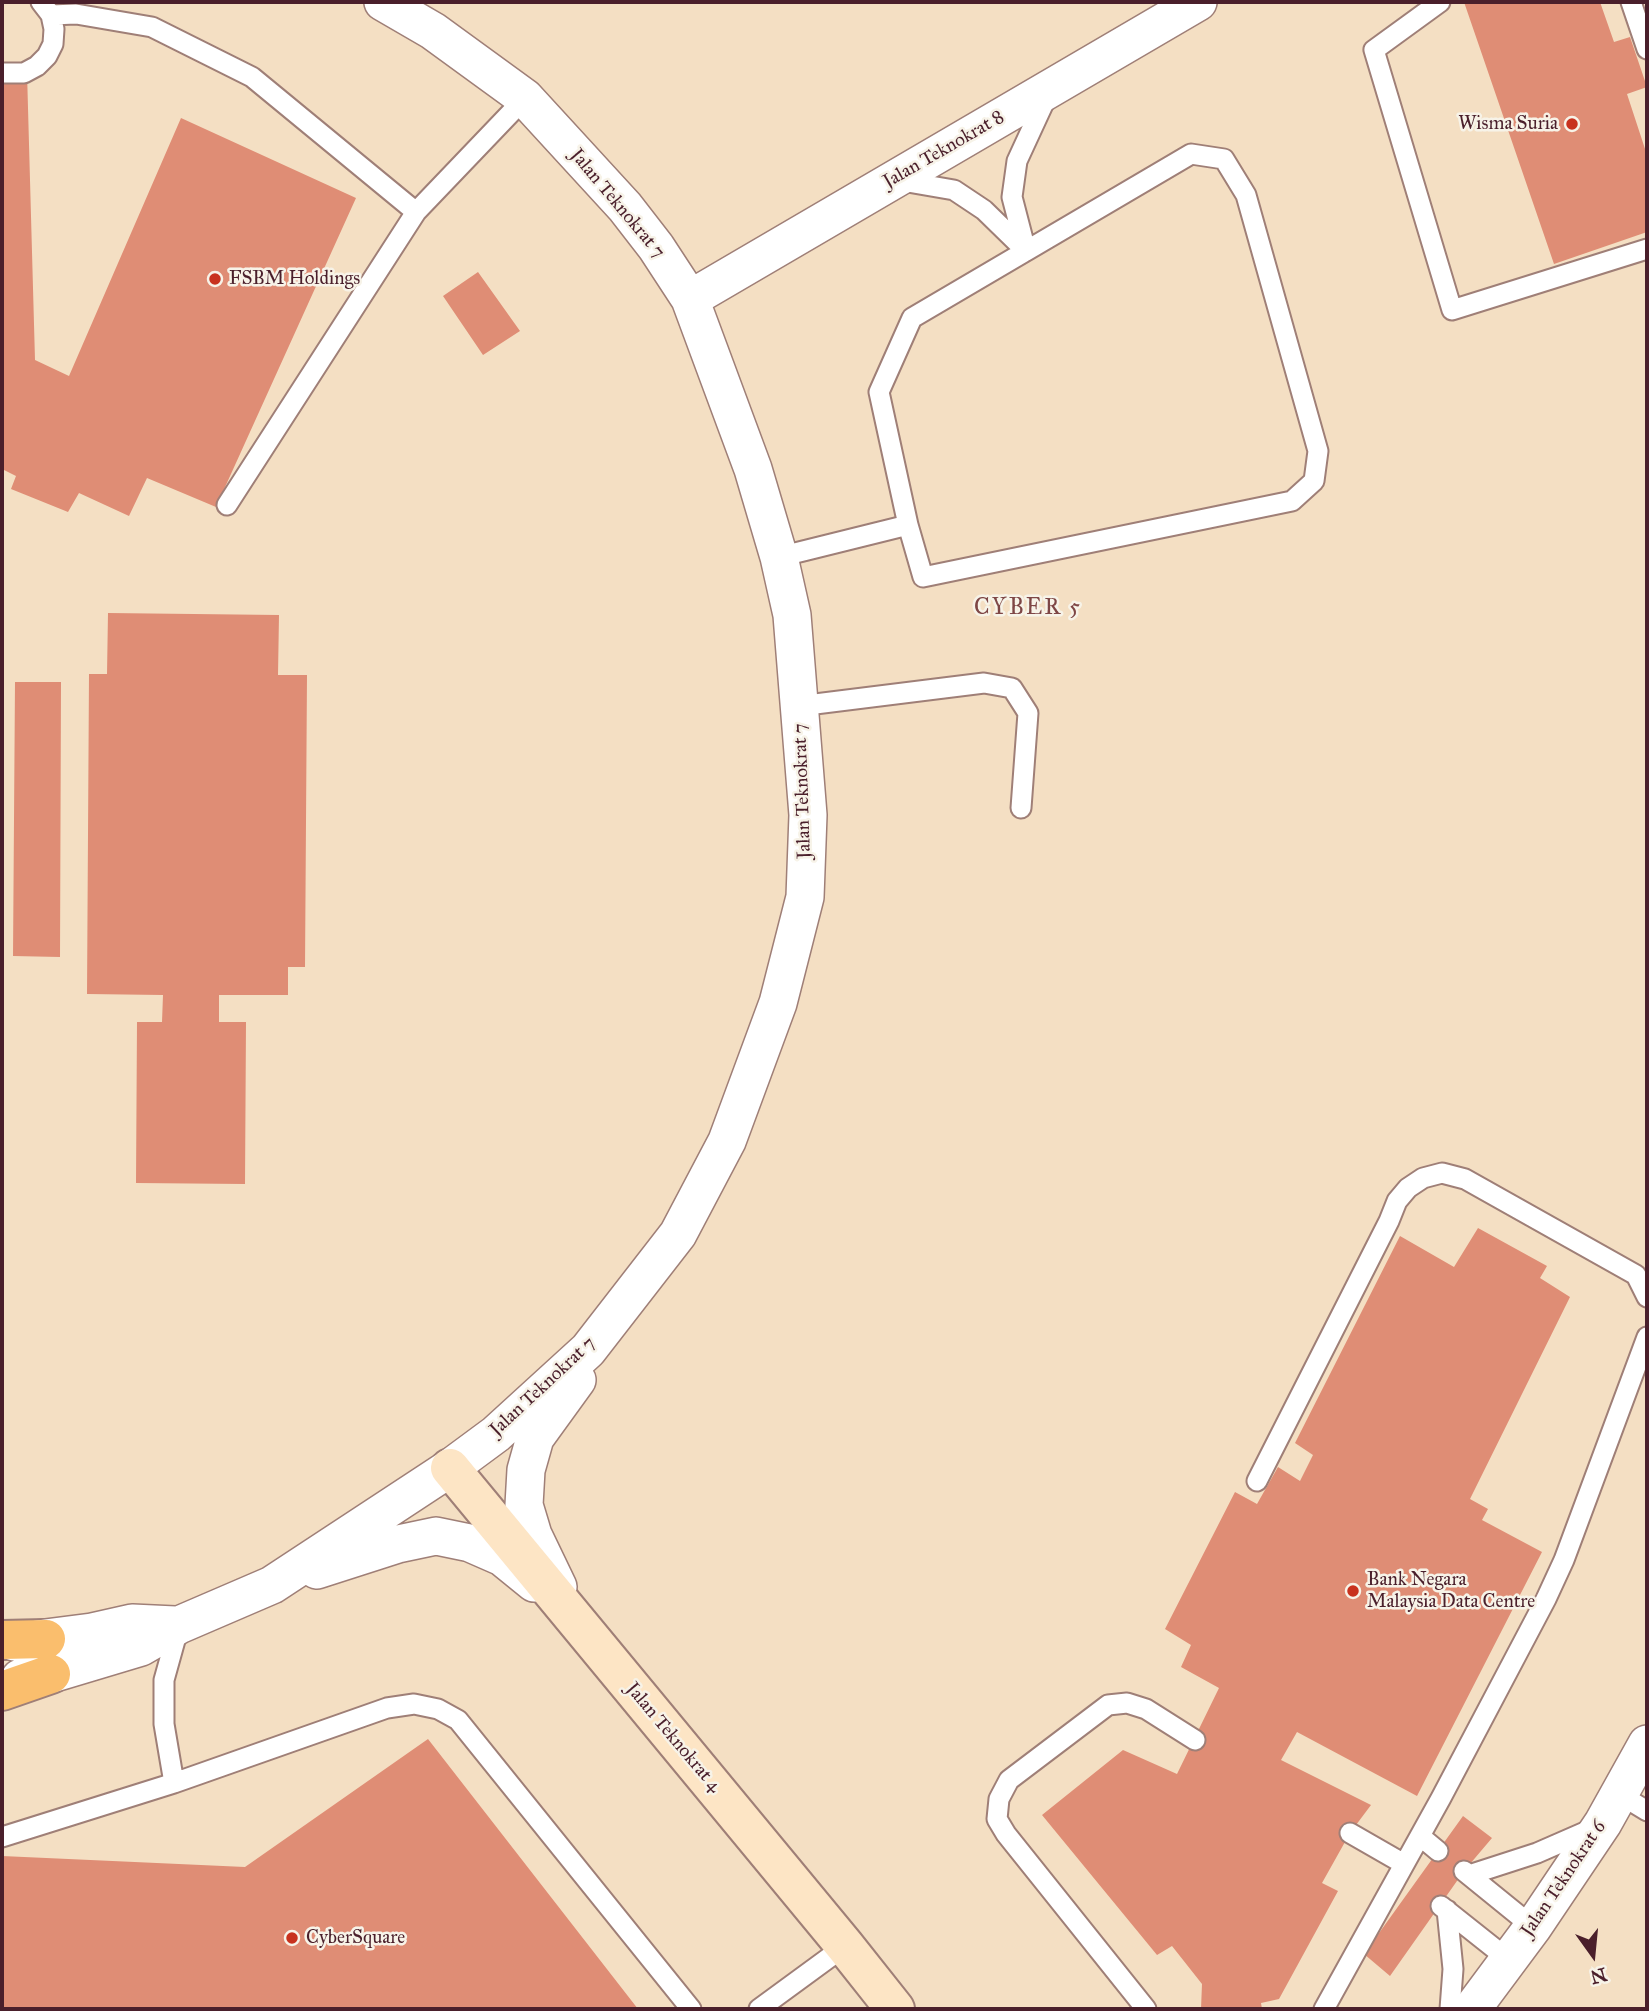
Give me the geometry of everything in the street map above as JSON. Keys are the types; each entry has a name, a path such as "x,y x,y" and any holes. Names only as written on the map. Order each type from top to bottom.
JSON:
{"main road":[{"path":"2,1642 49,1657"},
{"path":"2,1691 49,1657"}],"street":[{"name":"Jalan Teknokrat 7","path":"2,1680 49,1657 132,1623 179,1625 272,1585 450,1468 496,1434 587,1350 678,1234 727,1141 778,1003 805,897 808,815 792,615 779,557 753,469 690,299 656,247 625,207 525,98 433,30 383,2"},
{"name":"Jalan Teknokrat 8","path":"690,299 1198,2"},
{"path":"571,1613 533,1535 524,1506 526,1470 536,1438 576,1383 635,1289"},
{"name":"Jalan Teknokrat 4","path":"450,1468 895,2009"},
{"path":"272,1585 398,1544 436,1536 470,1543 502,1557 571,1613"},
{"name":"Jalan Teknokrat 6","path":"1472,2009 1633,1786"}],"lane":[{"path":"1440,2 1374,50 1452,310 1647,249"},
{"path":"1631,2 1647,49"},
{"path":"46,9 152,27 252,76 416,212"},
{"path":"2,73 24,73 47,56 53,44 54,29 46,9"},
{"path":"1026,251 1012,197 1017,161 1050,89"},
{"path":"227,505 416,212 525,98"},
{"path":"1191,154 1224,159 1246,195 1318,451 1314,481 1292,501 923,577 908,525 879,392 912,318 1191,154"},
{"path":"893,180 954,190 984,210 1026,251"},
{"path":"779,557 908,525"},
{"path":"799,706 984,683 1012,688 1028,713 1021,808"},
{"path":"1257,1481 1397,1201 1408,1188 1423,1178 1442,1173 1465,1179 1636,1275 1647,1297"},
{"path":"1324,2009 1405,1875 1420,1836 1559,1570 1647,1337"},
{"path":"174,1783 164,1724 164,1680 179,1625"},
{"path":"1146,2009 1006,1834 997,1819 999,1799 1009,1780 1108,1704 1127,1703 1146,1709 1195,1740"},
{"path":"2,1837 174,1783 387,1708 414,1704 438,1709 458,1720 691,2009"},
{"path":"1533,1927 1466,1873 1555,1846 1633,1786"},
{"path":"1350,1833 1405,1875"},
{"path":"1420,1836 1438,1851"},
{"path":"1450,2009 1453,1969 1443,1908 1509,1960"},
{"path":"759,2009 845,1945"}],"building":[{"name":"Wisma Suria","path":"1464,2 1600,2 1614,42 1630,37 1647,87 1627,94 1647,155 1647,232 1554,264"},
{"name":"FSBM Holdings","path":"27,72 35,360 69,376 181,118 356,198 216,507 147,478 129,516 79,493 68,512 11,489 16,476 2,469 2,73"},
{"path":"478,272 520,331 483,355 443,296"},
{"path":"108,613 279,615 278,675 307,675 305,967 288,967 288,995 219,995 219,1022 246,1022 245,1184 136,1183 137,1022 162,1022 163,995 87,994 89,674 107,674"},
{"path":"15,682 61,682 60,957 13,956"},
{"name":"Bank Negara Malaysia Data Centre","path":"1478,1228 1547,1266 1540,1278 1570,1297 1470,1499 1488,1509 1482,1520 1542,1552 1417,1796 1297,1732 1281,1760 1371,1805 1350,1833 1322,1883 1338,1891 1279,1999 1261,2003 1262,2009 1201,2009 1202,1984 1172,1946 1157,1955 1042,1815 1123,1750 1177,1774 1219,1688 1181,1667 1191,1645 1165,1629 1235,1492 1257,1504 1278,1467 1300,1481 1313,1455 1295,1443 1400,1236 1454,1267"},
{"name":"CyberSquare","path":"428,1739 638,2009 2,2009 2,1856 245,1867"},
{"path":"1463,1816 1492,1838 1464,1871 1390,1976 1364,1954"}],"place":[{"name":"Wisma Suria","path":"1572,124"},
{"name":"FSBM Holdings","path":"215,279"},
{"name":"Bank Negara Malaysia Data Centre","path":"1353,1591"},
{"name":"CyberSquare","path":"292,1938"}],"district":[{"name":"CYBER 5","path":"1028,608"}]}
